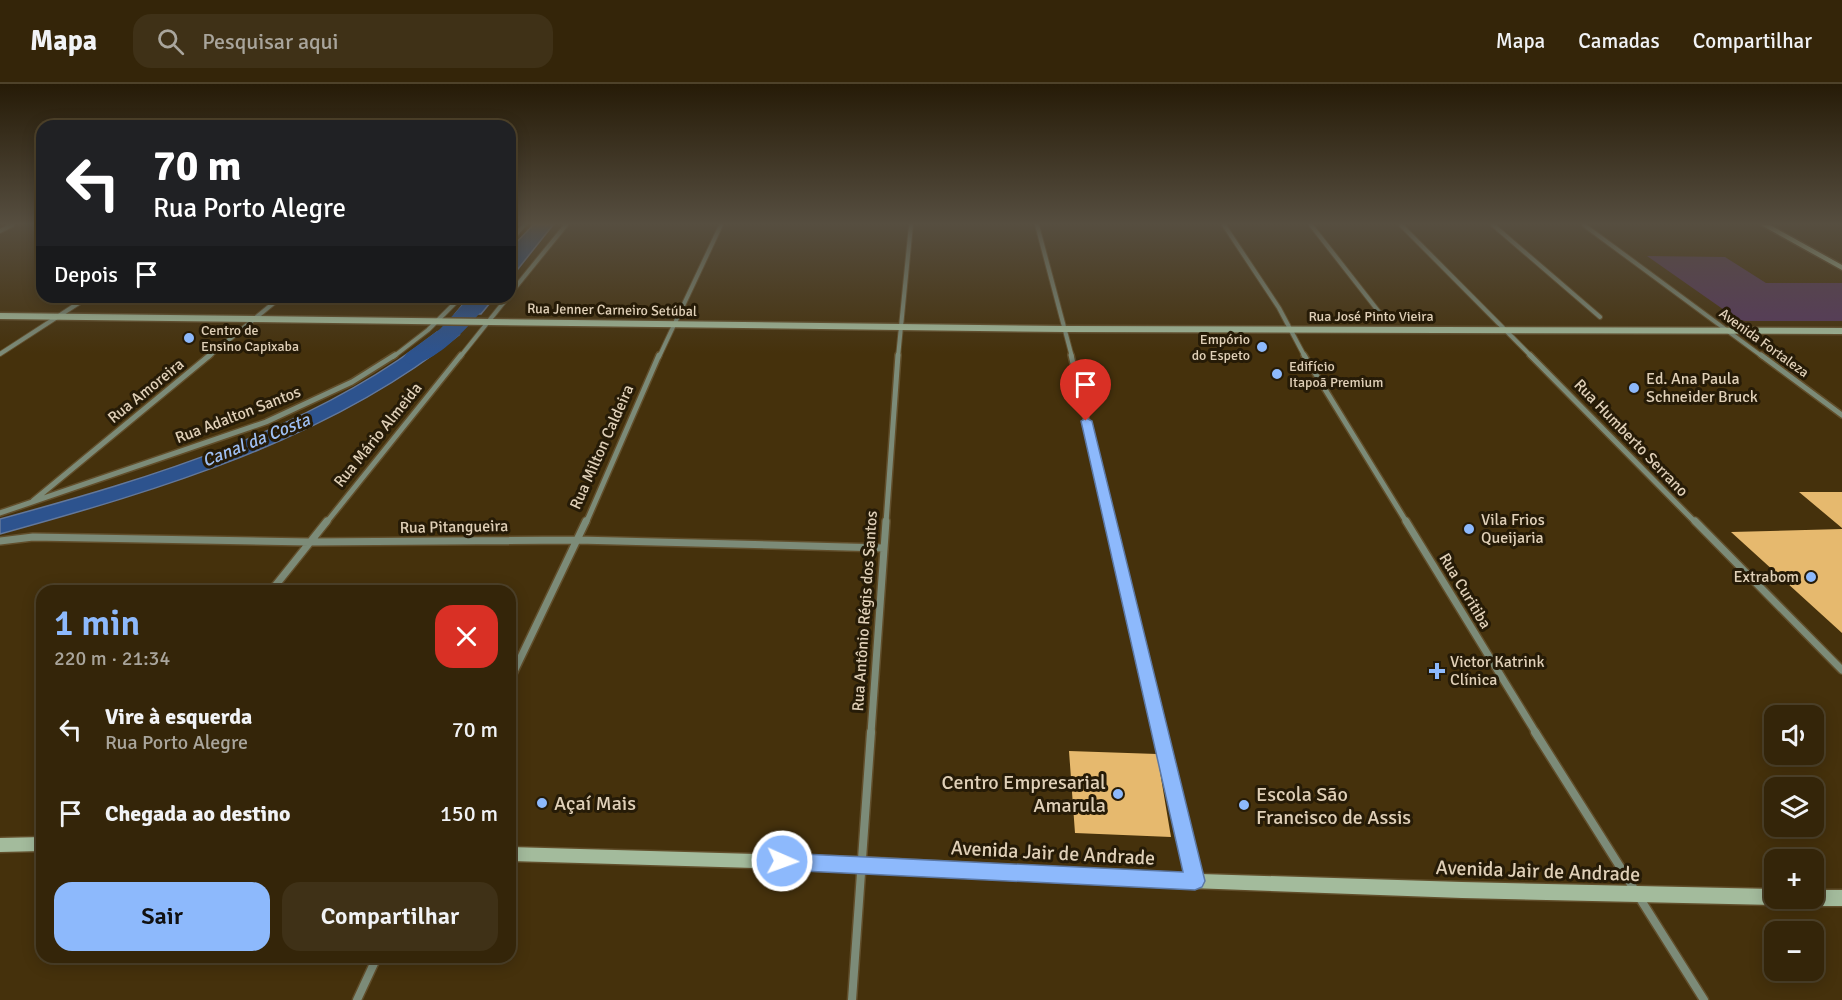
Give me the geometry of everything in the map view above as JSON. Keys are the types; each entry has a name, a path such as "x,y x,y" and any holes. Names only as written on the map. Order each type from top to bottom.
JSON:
{"street":[{"name":"Rua Mário Almeida","path":"516,287 532,268"},
{"name":"Rua Milton Caldeira","path":"516,668 578,540 673,324 700,268"},
{"name":"Rua Antônio Régis dos Santos","path":"852,1000 900,327 906,268"},
{"path":"1049,268 1065,329 1195,881"},
{"name":"Rua Curitiba","path":"1252,268 1637,895 1704,1000"},
{"path":"1344,268 1379,312"},
{"name":"Rua Humberto Serrano","path":"1445,268 1842,670"},
{"path":"1543,268 1600,317"},
{"name":"Avenida Fortaleza","path":"1641,268 1842,416"},
{"path":"0,354 79,303"},
{"name":"Rua Amoreira","path":"28,505 274,303"},
{"name":"Rua Adalton Santos","path":"0,513 28,505 291,410 380,364 443,322 457,303"},
{"name":"Rua Mário Almeida","path":"276,585 503,303"},
{"name":"Rua Jenner Carneiro Setúbal","path":"0,316 900,327"},
{"name":"Rua José Pinto Vieira","path":"900,327 1842,331"},
{"name":"Rua Pitangueira","path":"0,541 23,538 309,542 578,540 884,548"},
{"path":"0,845 36,844"},
{"name":"Avenida Jair de Andrade","path":"516,854 861,864 1195,881 1764,897"},
{"path":"1824,897 1842,898"},
{"path":"357,1000 374,963"}],"shaded area":[{"path":"1664,268 1742,268 1766,283 1842,283 1842,321 1745,321 1737,319"}],"water":[{"path":"464,303 490,303 481,314 455,314"},
{"path":"437,332 459,335 408,372 355,404 299,433 181,479 0,534 0,519 172,468 284,423 337,397 389,366"}],"building":[{"path":"1799,492 1842,492 1842,528"},
{"name":"Extrabom","path":"1842,529 1842,633 1731,532"},
{"name":"Centro Empresarial Amarula","path":"1069,751 1157,754 1171,837 1075,833"}],"waterway":[{"name":"Canal da Costa","path":"415,358 448,334 476,303"}],"place":[{"name":"Centro de Ensino Capixaba","path":"189,338"},
{"name":"Empório do Espeto","path":"1262,347"},
{"name":"Edifício Itapoã Premium","path":"1277,374"},
{"name":"Ed. Ana Paula Schneider Bruck","path":"1634,388"},
{"name":"Vila Frios Queijaria","path":"1469,529"},
{"name":"Extrabom","path":"1811,577"},
{"name":"Victor Katrink Clínica","path":"1437,671"},
{"name":"Centro Empresarial Amarula","path":"1118,794"},
{"name":"Açaí Mais","path":"542,803"},
{"name":"Escola São Francisco de Assis","path":"1244,805"}],"route":[{"path":"782,861 1195,881 1086,421"}]}
